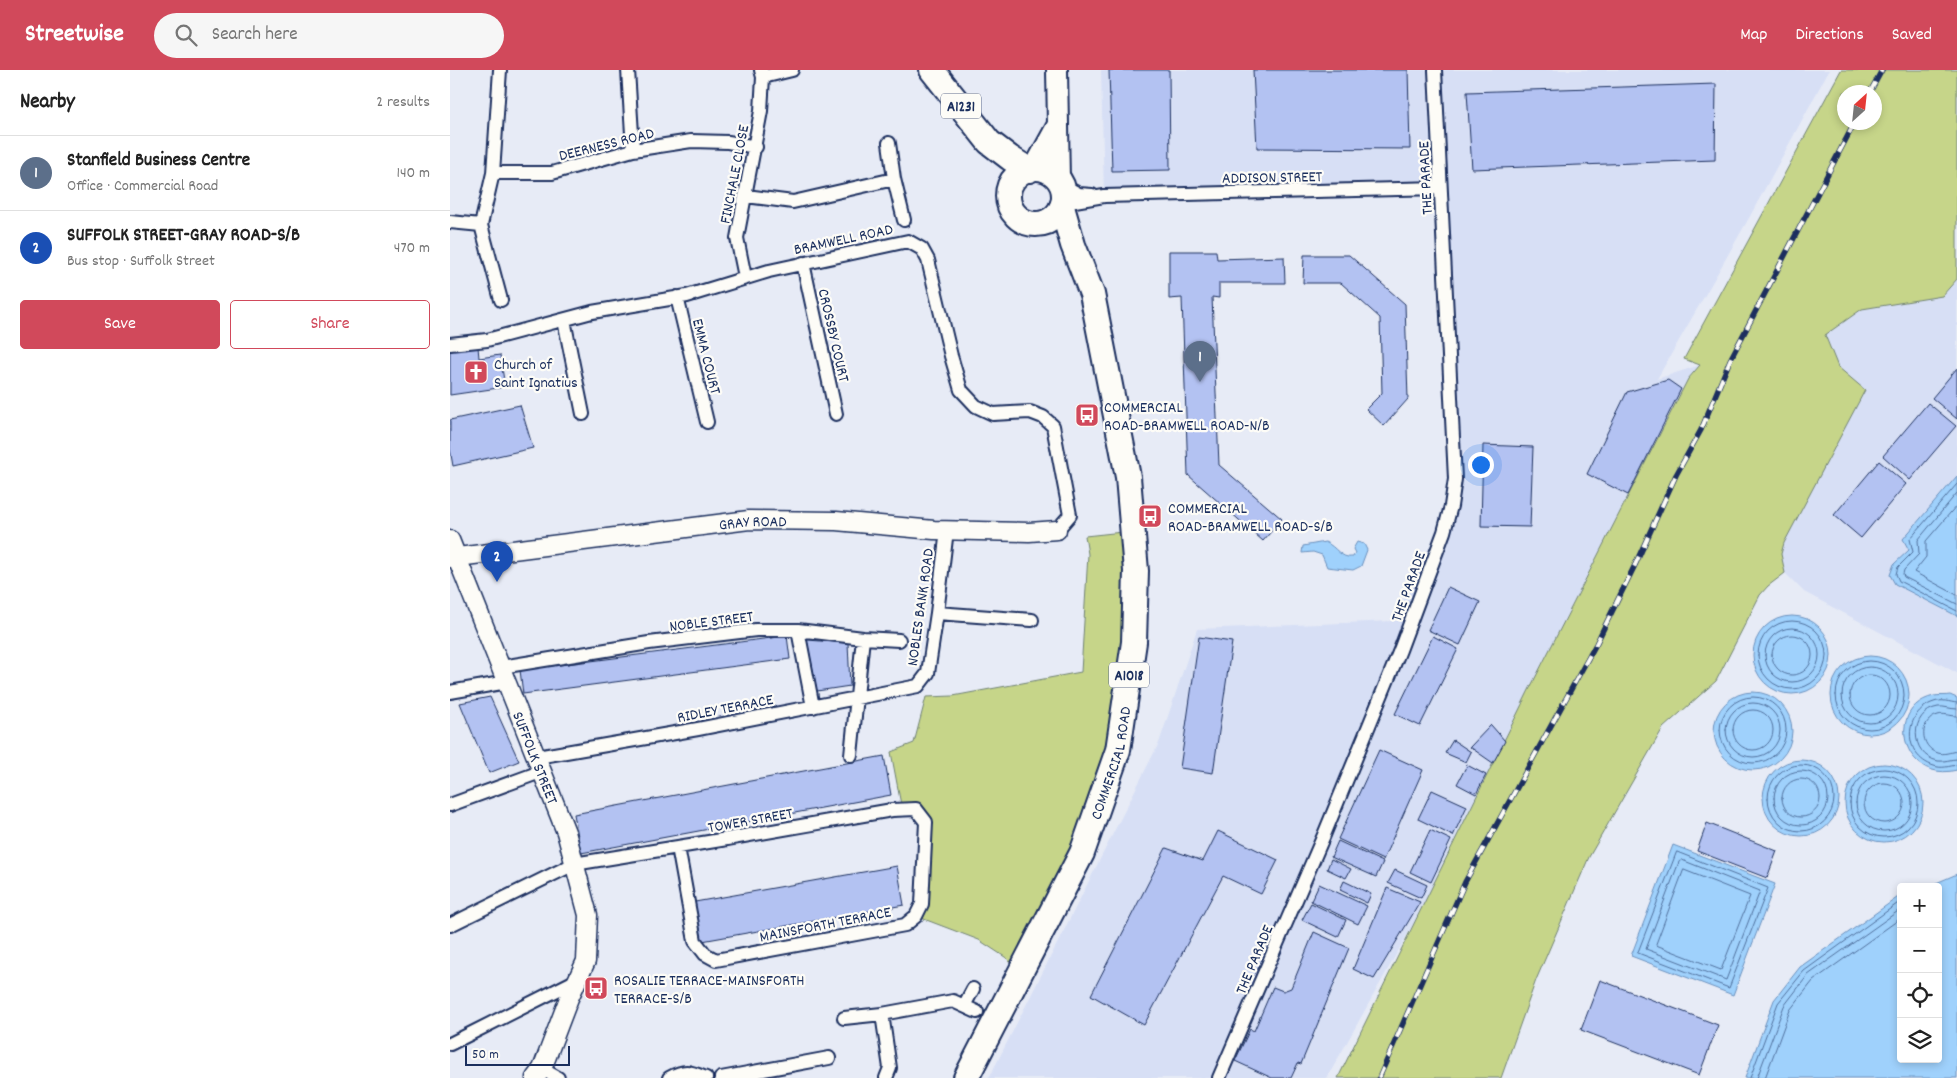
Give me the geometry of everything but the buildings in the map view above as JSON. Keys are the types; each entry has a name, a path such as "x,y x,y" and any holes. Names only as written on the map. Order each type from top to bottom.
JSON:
{"highway":[{"name":"A1231","path":"932,70 989,142 1010,158 1031,169"},
{"name":"A1231","path":"989,142 1003,174 1009,202"},
{"path":"1030,223 1039,224 1048,221 1056,215 1061,194 1052,174 1045,170 1031,169 1021,173 1010,186 1009,202 1016,215 1030,223 1055,232 1073,245"},
{"name":"COMMERCIAL ROAD","path":"966,1078 1082,853 1118,750 1134,642 1136,571 1128,477 1092,294 1073,245 1061,194"}],"main road":[{"name":"A1018","path":"1057,70 1057,126 1061,194"},
{"name":"A1018","path":"1031,169 1057,126"}],"street":[{"path":"500,70 493,173 481,225 501,300"},
{"path":"628,70 633,150"},
{"name":"FINCHALE CLOSE","path":"745,278 737,238 756,147 761,111 762,73 792,70"},
{"name":"THE PARADE","path":"1219,1078 1320,844 1397,658 1444,532 1451,506 1455,479 1435,70"},
{"name":"DEERNESS ROAD","path":"493,173 552,173 633,150 690,141 728,142 756,147"},
{"path":"889,143 894,179 904,220"},
{"path":"746,196 793,202 894,179"},
{"name":"ADDISON STREET","path":"1104,196 1440,188"},
{"path":"1061,194 1104,196"},
{"path":"1061,194 1104,196"},
{"path":"450,222 481,225"},
{"name":"BRAMWELL ROAD","path":"450,344 487,340 592,312 677,297 745,278 908,241 922,249 928,260 961,390 976,406 993,414 1030,412 1043,417 1054,426 1070,515 1057,530"},
{"name":"CROSSBY COURT","path":"803,264 836,414"},
{"name":"EMMA COURT","path":"677,297 707,422"},
{"path":"564,320 583,414"},
{"name":"GRAY ROAD","path":"453,557 749,520 836,521 947,530 1029,532 1057,530"},
{"name":"NOBLES BANK ROAD","path":"918,686 928,673 947,530"},
{"name":"SUFFOLK STREET","path":"450,540 453,557 504,674 566,832 588,915 586,961 539,1073"},
{"path":"937,613 1032,620"},
{"name":"NOBLE STREET","path":"450,692 504,674 527,662 756,630 798,630 863,638 899,640"},
{"path":"798,630 813,707"},
{"path":"851,755 863,638"},
{"name":"RIDLEY TERRACE","path":"450,805 540,764 918,686"},
{"name":"TOWER STREET","path":"450,925 574,864 678,848 892,810 916,809 926,822"},
{"name":"MAINSFORTH TERRACE","path":"678,848 695,941 705,954 716,960 904,925 916,916 922,904 926,822"},
{"path":"450,1044 577,980"},
{"path":"964,1006 974,989"},
{"path":"844,1018 882,1014 953,1001 977,1012"},
{"path":"882,1014 890,1068 886,1078"},
{"path":"721,1078 829,1058"},
{"path":"669,1078 681,1071 692,1072 706,1078"},
{"path":"539,1073 558,1078"}],"shaded area":[{"path":"1101,70 1829,70 1749,218 1657,379 1700,365 1688,379 1529,690 1430,894 1327,1078 989,1078 1159,743 1197,629 1393,621 1451,506 1440,188 1104,196"},
{"path":"1957,279 1957,673 1804,592 1785,573 1781,554 1838,367 1825,335 1862,309 1942,296"}],"green space":[{"path":"1841,70 1957,70 1957,279 1942,296 1862,309 1825,335 1838,367 1865,390 1784,543 1781,554 1785,573 1760,595 1716,681 1663,728 1589,857 1536,980 1501,1078 1338,1078 1529,690 1688,379 1700,365 1684,359"},
{"path":"1132,531 1118,750 1018,978 1008,959 979,940 916,916 926,822 916,809 902,810 891,752 914,743 926,697 953,696 1081,672 1088,554 1085,536"}],"water":[{"path":"1957,476 1957,616 1895,584 1890,575 1894,564 1909,550 1903,539"},
{"path":"1325,542 1349,557 1353,557 1355,553 1353,549 1357,542 1364,544 1367,550 1361,566 1353,570 1327,567 1322,555 1313,552 1302,553 1303,546"},
{"path":"1792,616 1807,619 1824,633 1828,640 1831,655 1828,670 1814,687 1807,691 1792,694 1777,691 1760,677 1756,670 1753,655 1756,640 1770,623 1777,619"},
{"path":"1870,656 1885,659 1898,667 1906,680 1909,695 1906,710 1898,723 1885,731 1870,734 1855,731 1842,723 1834,710 1831,695 1834,680 1842,667 1855,659"},
{"path":"1753,692 1768,695 1780,704 1789,716 1792,731 1789,746 1780,758 1768,767 1753,770 1738,767 1726,758 1717,746 1714,731 1717,716 1726,704 1738,695"},
{"path":"1950,695 1957,698 1957,770 1938,771 1923,766 1912,756 1906,742 1905,728 1909,714 1918,703 1934,696"},
{"path":"1801,760 1816,763 1828,771 1836,783 1839,798 1836,813 1828,825 1816,833 1801,836 1786,833 1774,825 1766,813 1763,798 1766,783 1774,771 1786,763"},
{"path":"1884,764 1899,767 1912,775 1920,788 1923,803 1920,818 1912,831 1899,839 1884,842 1869,839 1856,831 1848,818 1845,803 1848,788 1856,775 1869,767"},
{"path":"1673,845 1775,884 1733,995 1631,956"},
{"path":"1957,874 1957,1078 1745,1078 1774,1000 1800,967 1897,898 1897,1063 1942,1063 1942,883 1936,883"}],"railway":[{"path":"1874,85 1882,70"},
{"path":"1379,1078 1465,882 1596,644 1676,475 1701,430 1730,360 1851,130"}],"place":[{"name":"Church of Saint Ignatius","path":"476,372"},
{"name":"Stanfield Business Centre","path":"1200,382"},
{"name":"COMMERCIAL ROAD-BRAMWELL ROAD-N/B","path":"1087,415"},
{"name":"COMMERCIAL ROAD-BRAMWELL ROAD-S/B","path":"1150,516"},
{"name":"SUFFOLK STREET-GRAY ROAD-S/B","path":"497,582"},
{"name":"ROSALIE TERRACE-MAINSFORTH TERRACE-S/B","path":"596,988"}]}
